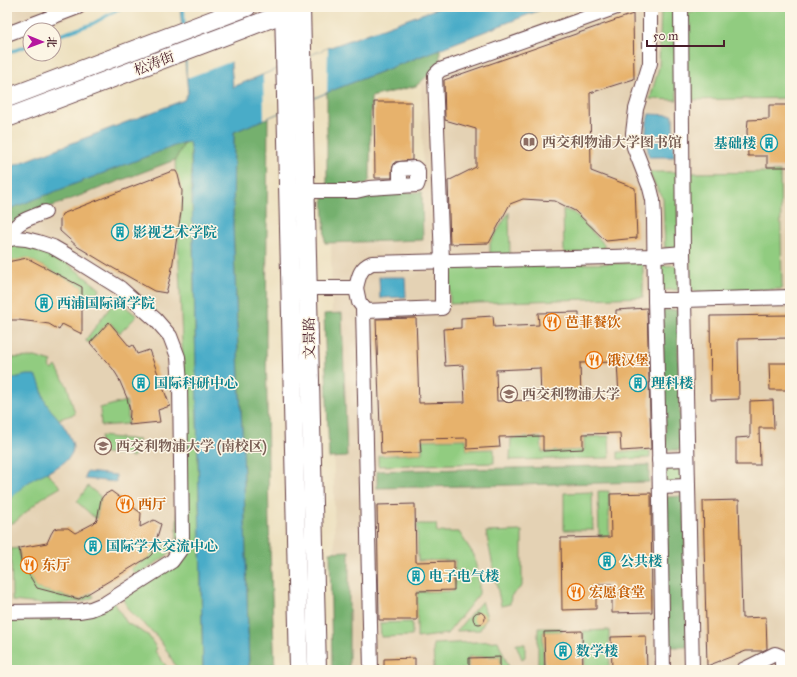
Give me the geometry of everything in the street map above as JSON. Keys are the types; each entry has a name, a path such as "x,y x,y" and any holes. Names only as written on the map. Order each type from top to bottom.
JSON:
{"main road":[{"name":"松涛街","path":"7,98 247,7"},
{"name":"松涛街","path":"7,118 284,10 301,7"},
{"name":"文景路","path":"293,53 301,7"},
{"name":"文景路","path":"284,10 293,53 295,109 299,670"},
{"name":"文景路","path":"295,109 305,191 317,670"}],"lane":[{"path":"7,34 78,7"},
{"path":"617,7 440,70 435,75 442,261 442,308 366,311 359,302 356,288 359,275 364,266 372,262 442,261 683,254"},
{"path":"650,7 650,63 635,113 633,133 634,147 650,188 653,200 663,670"},
{"path":"681,7 683,254 692,670"},
{"path":"305,191 356,191 369,188 400,186"},
{"path":"7,236 15,226 22,221 45,212"},
{"path":"7,240 14,238 38,242 53,247 72,258 120,288 156,320 170,336 178,357 180,384 182,536 180,550 172,561 106,603 91,609 79,611 7,612"},
{"path":"308,288 356,288"},
{"path":"655,300 790,297"},
{"path":"363,307 371,670"},
{"path":"659,460 687,459"},
{"path":"660,487 688,486"},
{"path":"743,670 775,654 780,656 782,660 782,670"}],"shaded area":[{"path":"7,7 97,7 57,22 22,22 22,35 7,41"},
{"name":"西交利物浦大学","path":"608,7 790,7 790,670 336,670 331,234 424,232 421,69"},
{"name":"西交利物浦大学 (南校区)","path":"191,151 203,670 7,670 7,222"}],"green space":[{"path":"661,7 675,7 677,100 650,99 659,67"},
{"path":"711,7 790,7 790,98 687,100 687,14"},
{"path":"440,49 440,65 416,86 371,97 370,179 366,185 327,185 327,92"},
{"path":"268,117 266,339 269,525 275,670 249,670 243,446 233,225 234,132"},
{"path":"185,142 189,142 191,151 203,670 178,670 156,635 129,611 123,599 175,563 184,396 175,160"},
{"path":"185,142 175,160 18,219 7,227 7,208"},
{"path":"648,172 678,172 678,247 665,248 663,199"},
{"path":"780,172 782,289 695,292 691,288 688,173"},
{"path":"422,192 423,240 325,243 323,195"},
{"path":"563,209 574,213 604,244 604,252 564,253"},
{"path":"509,212 510,255 490,255 490,243"},
{"path":"7,244 30,244 61,258 100,289 99,292 82,300 82,287 27,258 7,262"},
{"path":"643,263 643,297 450,304 449,266"},
{"path":"678,265 678,290 659,290 658,266"},
{"path":"114,302 121,303 137,316 120,333 109,322 89,343 86,341 87,338"},
{"path":"662,310 677,310 681,450 666,450"},
{"path":"342,313 347,457 329,458 324,314"},
{"path":"35,357 52,362 49,367 52,370 56,366 68,388 75,414 59,419 70,439 72,451 70,456 47,473 61,487 42,498 15,522 7,524 7,358"},
{"path":"126,401 128,424 101,426 100,408"},
{"path":"101,436 139,440 133,457 99,452"},
{"path":"609,436 610,458 510,460 511,438 541,438 542,452 584,450 584,437"},
{"path":"466,439 467,450 494,449 494,463 378,466 378,456 422,453 422,440"},
{"path":"650,451 650,458 618,459 618,452"},
{"path":"649,465 649,482 377,488 377,471"},
{"path":"663,466 683,466 683,483 664,484"},
{"path":"88,486 101,497 96,519 77,502"},
{"path":"598,491 609,491 609,536 599,536"},
{"path":"592,492 593,530 564,530 564,493"},
{"path":"684,496 687,647 667,647 665,497"},
{"path":"417,524 436,524 437,532 459,532 474,555 479,581 479,594 447,634 417,638 417,592 454,591 455,560 418,561"},
{"path":"522,531 522,586 511,596 510,604 501,606 486,532"},
{"path":"166,544 171,547 166,556 143,572 135,574 131,568 149,557 155,547 161,551"},
{"path":"18,548 21,562 37,588 80,600 91,593 94,597 75,602 54,604 12,601 11,549"},
{"path":"349,551 349,670 332,670 330,552"},
{"path":"482,601 487,617 480,630 456,631"},
{"path":"114,602 127,623 148,635 157,649 155,651 169,670 7,670 7,622 80,617"},
{"path":"412,622 412,636 381,637 380,623"},
{"path":"538,628 562,628 562,631 543,632 543,666 538,667"},
{"path":"609,630 610,670 585,670 583,631"},
{"path":"498,641 510,670 501,670 500,656 468,657 468,670 434,670 433,644"},
{"path":"516,644 525,644 525,657 522,659"}],"water":[{"path":"180,7 233,7 231,65 233,87 328,48 441,7 548,7 331,91 234,132 233,225 243,446 249,670 203,670 191,151 189,142 182,143 7,210 7,168 184,100 188,93"},
{"path":"649,114 673,115 674,157 649,157 646,125"},
{"path":"379,277 405,277 406,297 380,298"},
{"path":"26,375 35,375 38,379 44,399 66,429 72,442 73,449 71,455 66,461 33,479 7,502 7,380"},
{"path":"86,472 116,475 116,482 85,479"}],"pier":[{"path":"185,7 235,7 233,61 187,78"},
{"path":"328,48 327,92 264,119 263,75"}],"building":[{"path":"633,14 634,79 590,93 591,171 635,188 637,238 606,241 575,211 555,201 523,199 510,204 489,243 450,244 448,181 476,167 476,129 445,120 444,80"},
{"path":"374,102 412,102 412,160 395,162 392,169 392,178 375,178"},
{"name":"基础楼","path":"769,105 790,105 790,167 767,167 767,156 748,156 748,120 769,119"},
{"name":"影视艺术学院","path":"172,171 176,171 178,175 182,191 181,212 171,274 166,293 154,291 113,268 78,247 60,231 60,219 62,214"},
{"name":"西浦国际商学院","path":"27,258 82,287 82,334 62,324 59,330 49,324 7,320 7,262"},
{"name":"理科楼","path":"647,308 651,449 621,451 620,433 583,434 583,449 543,451 543,436 499,437 500,447 467,449 467,438 420,439 421,453 381,454 376,319 416,318 419,403 465,402 463,365 445,366 443,329 461,328 461,318 493,316 494,327 539,325 538,313 579,312 579,323 616,322 616,310","holes":["617,362 619,397 581,399 580,363","540,368 541,400 497,401 496,370"]},
{"path":"790,315 790,338 738,339 739,399 711,400 710,316"},
{"name":"国际科研中心","path":"109,322 130,347 133,345 137,354 149,350 170,406 158,410 160,422 129,425 130,411 127,398 118,377 113,369 90,343"},
{"path":"769,363 790,363 790,390 770,390"},
{"path":"773,400 774,428 759,428 760,465 736,465 736,438 750,437 750,401"},
{"name":"国际学术交流中心","path":"111,491 141,513 140,527 154,520 161,524 152,554 79,599 37,588 21,562 19,548 47,543 54,529 68,528 75,533 94,523 97,520 101,499 104,495"},
{"name":"公共楼","path":"651,493 652,612 612,613 612,584 596,584 596,609 562,610 561,538 611,537 610,494"},
{"path":"739,500 742,618 766,617 767,649 762,651 746,651 707,666 703,501"},
{"name":"电子电气楼","path":"415,504 416,562 454,561 454,590 417,591 417,620 379,620 377,505"},
{"path":"479,612 483,614 485,618 483,622 479,624 475,622 473,618 475,614"},
{"name":"数学楼","path":"582,631 583,670 545,670 544,632"},
{"name":"数学楼","path":"646,636 647,670 612,670 611,637"},
{"path":"500,657 500,670 469,670 469,658"},
{"path":"415,658 415,670 384,670 384,659"}],"waterway":[{"path":"62,34 92,24 123,7"},
{"path":"7,53 22,48"}],"place":[{"name":"西交利物浦大学图书馆","path":"529,142"},
{"name":"基础楼","path":"769,143"},
{"name":"影视艺术学院","path":"120,232"},
{"name":"西浦国际商学院","path":"44,303"},
{"name":"芭菲餐饮","path":"552,322"},
{"name":"饿汉堡","path":"594,360"},
{"name":"国际科研中心","path":"141,383"},
{"name":"理科楼","path":"638,383"},
{"name":"西交利物浦大学","path":"509,394"},
{"name":"西交利物浦大学 (南校区)","path":"103,446"},
{"name":"西厅","path":"125,504"},
{"name":"国际学术交流中心","path":"93,546"},
{"name":"公共楼","path":"607,561"},
{"name":"东厅","path":"29,565"},
{"name":"电子电气楼","path":"416,576"},
{"name":"宏愿食堂","path":"576,592"},
{"name":"数学楼","path":"563,651"}]}
